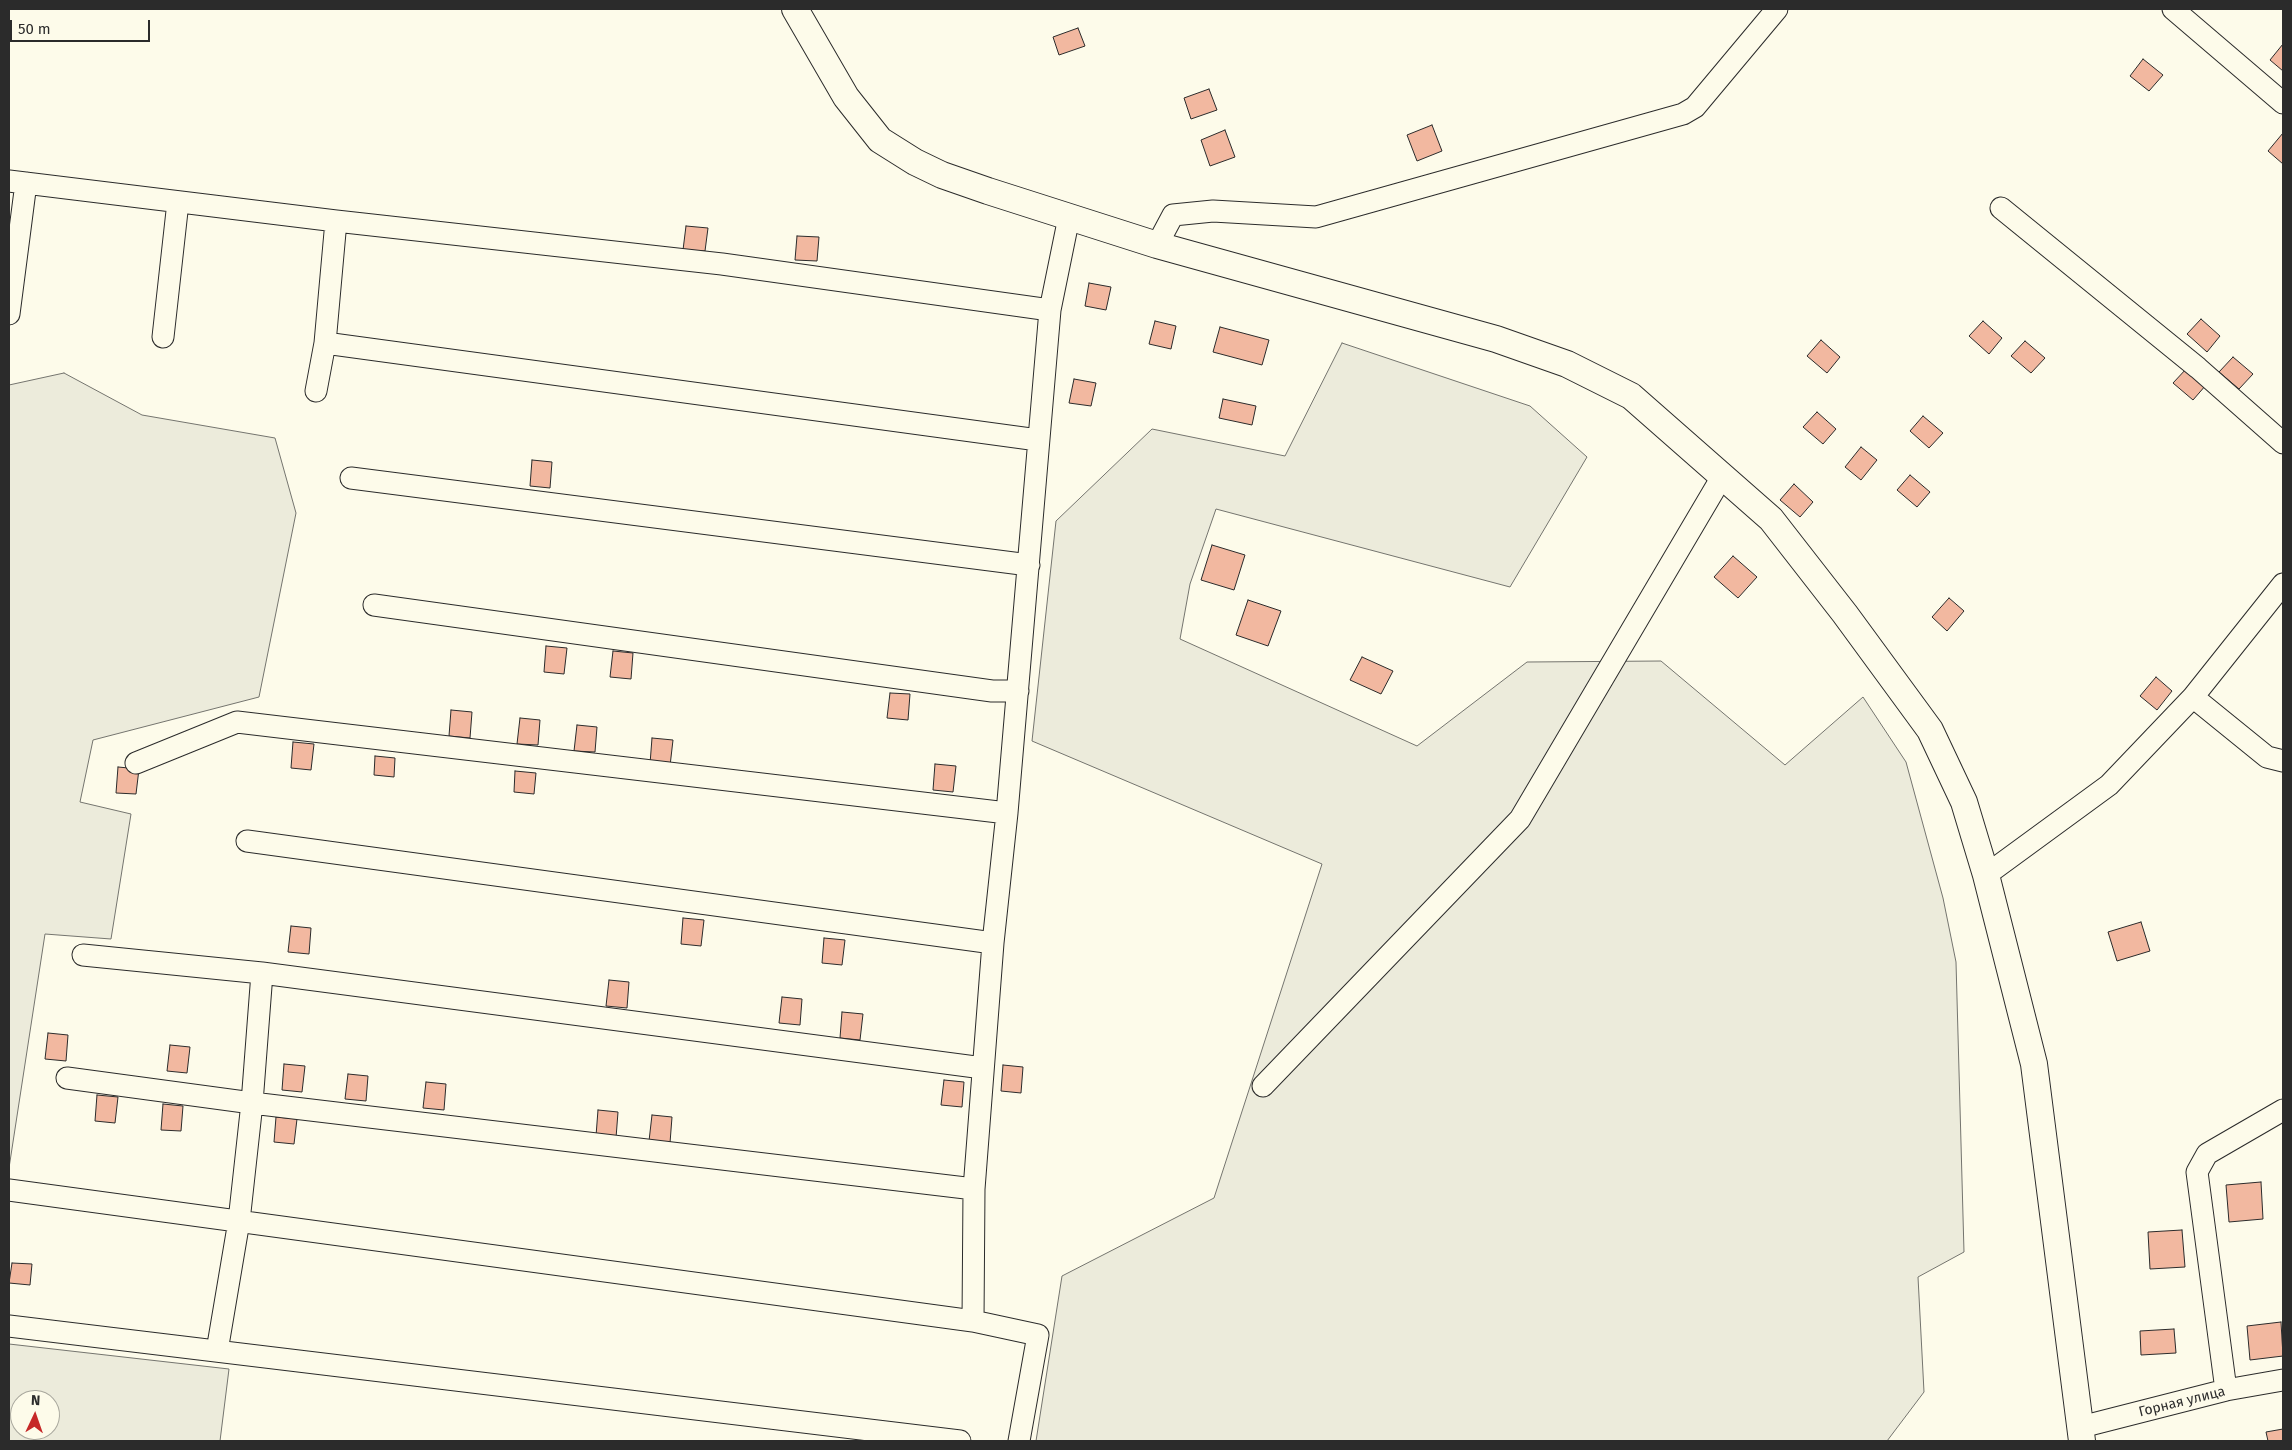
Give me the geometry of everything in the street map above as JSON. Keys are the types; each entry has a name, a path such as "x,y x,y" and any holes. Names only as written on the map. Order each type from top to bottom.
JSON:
{"main road":[{"path":"795,9 846,97 880,140 914,162 942,176 1158,245 1496,339 1567,364 1630,396 1723,475 1770,519 1845,614 1930,730 1964,802 1986,874 2034,1064 2081,1434"}],"street":[{"path":"1158,245 1173,215 1213,212 1316,218 1683,114 1695,107 1777,9"},
{"path":"2173,9 2283,103"},
{"path":"9,314 18,182 336,221 722,264 1050,310"},
{"path":"163,338 178,202"},
{"path":"2001,208 2198,368 2283,443"},
{"path":"973,1321 974,1189 983,1068 1008,813 1050,310 1069,217"},
{"path":"316,391 325,343 336,221"},
{"path":"325,343 1038,440"},
{"path":"1263,1086 1520,819 1723,475"},
{"path":"351,478 1029,565"},
{"path":"1986,874 2109,785 2193,697 2283,584"},
{"path":"374,605 992,691 1018,691"},
{"path":"2193,697 2266,757 2283,761"},
{"path":"136,763 237,722 1008,813"},
{"path":"247,842 994,943"},
{"path":"83,955 262,973 983,1068"},
{"path":"217,1351 239,1222 252,1103 262,973"},
{"path":"67,1078 252,1103 974,1189"},
{"path":"2226,1390 2197,1172 2207,1154 2283,1110"},
{"path":"9,1190 973,1321 1038,1335 1019,1441"},
{"path":"9,1326 960,1441"},
{"name":"Горная улица","path":"2081,1434 2226,1390 2283,1380"}],"shaded area":[{"path":"1342,343 1530,406 1587,457 1510,587 1216,509 1190,584 1180,639 1417,746 1527,662 1661,661 1785,765 1863,697 1906,762 1943,898 1956,962 1964,1252 1918,1277 1924,1392 1887,1441 1036,1441 1062,1276 1214,1198 1322,864 1032,741 1056,521 1152,429 1285,456"},
{"path":"64,373 142,415 275,438 296,513 259,697 93,740 80,802 131,814 111,939 45,934 9,1168 9,385"},
{"path":"9,1344 229,1369 220,1441 9,1441"}],"building":[{"path":"1078,28 1085,46 1059,55 1053,37"},
{"path":"2283,44 2283,71 2270,60"},
{"path":"2143,59 2163,75 2149,91 2130,76"},
{"path":"1209,89 1217,110 1191,119 1184,98"},
{"path":"1432,125 1442,151 1417,161 1407,135"},
{"path":"1225,130 1235,157 1210,166 1201,140"},
{"path":"2283,133 2283,164 2268,151"},
{"path":"686,226 708,228 705,251 683,250"},
{"path":"797,236 819,237 817,261 795,260"},
{"path":"1089,283 1111,287 1106,310 1085,306"},
{"path":"2201,319 2220,336 2207,352 2187,334"},
{"path":"1155,321 1176,326 1171,349 1149,344"},
{"path":"1983,321 2002,338 1989,354 1969,336"},
{"path":"1220,327 1269,340 1262,365 1213,352"},
{"path":"1821,340 1840,357 1827,373 1807,356"},
{"path":"2025,341 2045,358 2031,373 2011,356"},
{"path":"2233,357 2253,374 2239,389 2219,372"},
{"path":"2187,368 2206,385 2193,400 2173,383"},
{"path":"1074,379 1096,383 1091,406 1069,403"},
{"path":"1223,399 1256,406 1252,425 1219,418"},
{"path":"1817,412 1836,429 1823,444 1803,427"},
{"path":"1923,416 1943,433 1929,448 1910,431"},
{"path":"1861,447 1877,460 1861,480 1845,467"},
{"path":"532,460 552,462 550,488 530,486"},
{"path":"1910,475 1930,492 1917,507 1897,490"},
{"path":"1794,484 1813,502 1800,517 1780,500"},
{"path":"1212,545 1245,555 1234,590 1201,580"},
{"path":"1733,556 1757,577 1738,598 1714,577"},
{"path":"1949,598 1964,611 1947,631 1932,617"},
{"path":"1248,600 1281,611 1268,646 1236,635"},
{"path":"546,646 567,648 564,674 544,672"},
{"path":"613,651 633,653 631,679 610,677"},
{"path":"1362,657 1393,671 1381,694 1350,680"},
{"path":"2156,677 2172,691 2157,710 2140,696"},
{"path":"890,693 910,694 908,720 887,718"},
{"path":"451,710 472,712 470,738 449,736"},
{"path":"520,718 540,720 538,745 517,744"},
{"path":"577,725 597,727 595,752 574,751"},
{"path":"652,738 673,740 670,766 650,764"},
{"path":"293,742 314,744 311,770 291,768"},
{"path":"375,756 395,758 394,777 374,775"},
{"path":"935,764 956,766 953,792 933,790"},
{"path":"118,767 139,769 136,794 116,793"},
{"path":"515,771 536,773 534,794 514,792"},
{"path":"683,918 704,920 701,946 681,944"},
{"path":"2141,922 2150,951 2117,961 2108,932"},
{"path":"291,926 311,928 309,954 288,952"},
{"path":"824,938 845,940 842,965 822,963"},
{"path":"609,980 629,982 627,1008 606,1006"},
{"path":"782,997 802,999 800,1025 779,1023"},
{"path":"842,1012 863,1014 860,1040 840,1038"},
{"path":"48,1033 68,1035 66,1061 45,1059"},
{"path":"170,1045 190,1047 187,1073 167,1071"},
{"path":"284,1064 305,1066 302,1092 282,1090"},
{"path":"1003,1065 1023,1067 1021,1093 1001,1091"},
{"path":"348,1074 368,1076 366,1101 345,1099"},
{"path":"944,1080 964,1082 962,1107 941,1105"},
{"path":"426,1082 446,1084 444,1110 423,1108"},
{"path":"97,1095 118,1097 115,1123 95,1121"},
{"path":"163,1104 183,1106 181,1131 161,1130"},
{"path":"598,1110 618,1112 616,1138 596,1136"},
{"path":"652,1115 672,1117 670,1143 649,1141"},
{"path":"276,1117 297,1119 294,1144 274,1142"},
{"path":"2261,1182 2263,1219 2229,1222 2226,1185"},
{"path":"2182,1230 2185,1267 2150,1269 2148,1232"},
{"path":"12,1263 32,1264 30,1285 9,1283"},
{"path":"2281,1322 2283,1356 2250,1360 2247,1326"},
{"path":"2174,1329 2176,1353 2141,1355 2140,1331"},
{"path":"2283,1429 2283,1441 2268,1441 2266,1432"}]}
